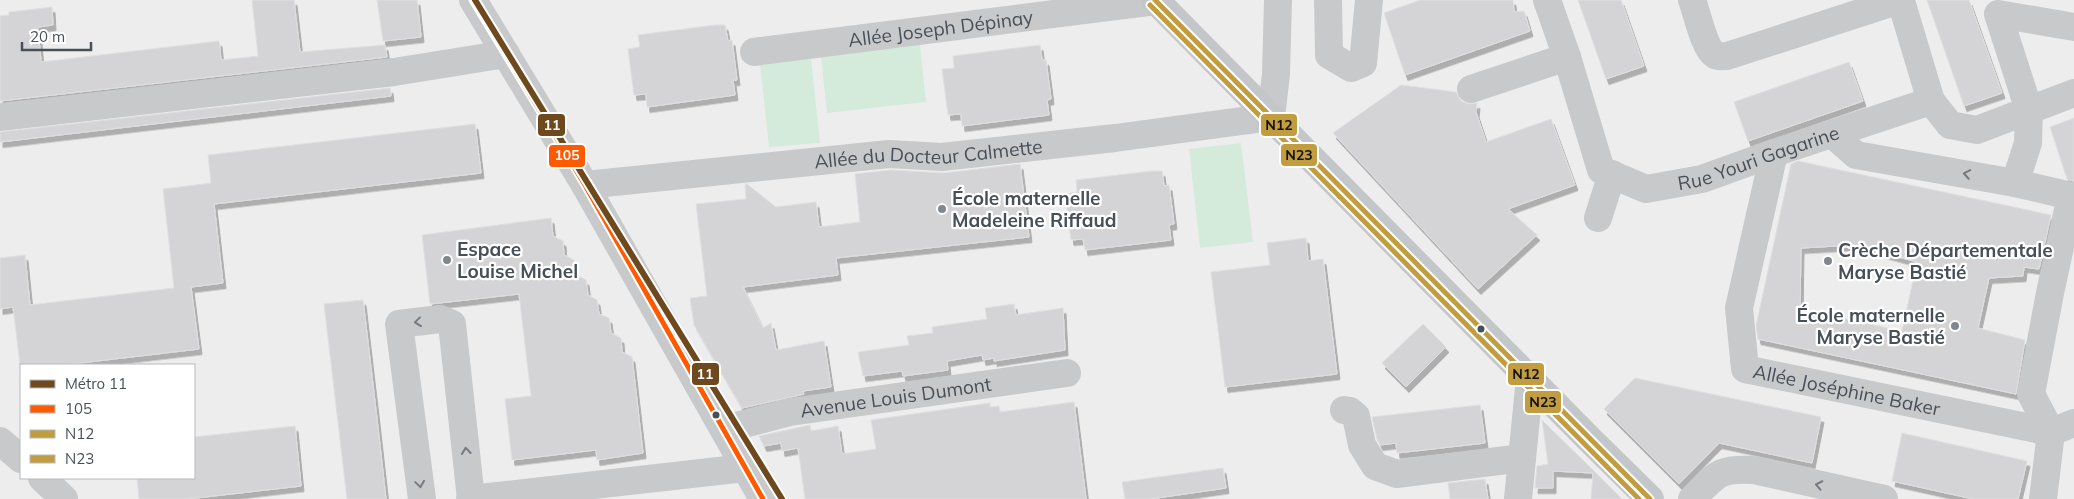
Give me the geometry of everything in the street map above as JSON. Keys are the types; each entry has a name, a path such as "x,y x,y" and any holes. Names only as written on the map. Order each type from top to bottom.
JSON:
{"main road":[{"path":"1156,1 1650,499"}],"street":[{"path":"473,0 585,185 763,499"},
{"path":"1271,117 1276,74 1278,0"},
{"path":"1328,0 1328,54 1351,68 1363,63 1369,0"},
{"name":"Rue Youri Gagarine","path":"1547,0 1567,57 1601,170 1646,188 1702,179 1774,152 1931,101"},
{"path":"1692,0 1708,48 1719,56 1727,56 1900,0 1931,101 1950,125 1977,130 2074,93"},
{"name":"Allée Joseph Dépinay","path":"754,52 1156,1"},
{"path":"2015,183 2028,143 2029,110 1998,14 2074,27"},
{"path":"0,117 394,72 506,54"},
{"path":"1471,89 1567,57"},
{"name":"Allée du Docteur Calmette","path":"585,185 889,154 942,157 1115,138 1271,117"},
{"path":"1832,134 1856,155 2015,183 2073,197 2050,293 2031,394 2062,427 2043,499"},
{"name":"Allée Joséphine Baker","path":"1774,152 1739,308 1745,369 2062,427"},
{"path":"1598,218 1612,174"},
{"path":"422,499 399,324 440,319 452,324 471,499 542,495 745,468"},
{"name":"Avenue Louis Dumont","path":"724,429 790,412 1067,373"},
{"path":"1518,499 1530,378"},
{"path":"1344,410 1350,410 1356,416 1362,445 1375,466 1397,474 1522,458"},
{"path":"0,441 20,436"},
{"path":"0,441 20,458"},
{"path":"1692,499 1718,474 1735,470 1754,470 1884,499"},
{"path":"43,479 64,499"}],"green space":[{"path":"919,36 926,102 827,113 820,47"},
{"path":"810,49 820,143 769,147 759,55"},
{"path":"1241,143 1253,242 1200,248 1189,149"}],"building":[{"path":"252,0 294,0 300,52 385,45 387,57 0,101 0,16 9,15 9,12 52,7 53,25 38,27 41,62 219,41 221,60 258,56"},
{"path":"377,0 417,0 421,37 383,41"},
{"path":"1420,0 1513,0 1514,12 1524,11 1530,31 1405,75 1384,13"},
{"path":"1578,0 1621,0 1644,66 1606,79"},
{"path":"1927,0 1969,0 2002,93 1964,106"},
{"path":"725,25 728,41 732,40 737,80 733,80 735,95 647,107 646,94 634,95 628,49 640,47 638,35"},
{"path":"1040,45 1042,60 1046,60 1051,99 1047,100 1049,115 962,126 961,114 948,115 942,69 954,68 953,56"},
{"path":"1849,62 1863,101 1748,141 1734,102"},
{"path":"1401,85 1456,92 1461,101 1468,104 1477,103 1476,112 1486,142 1551,119 1575,185 1508,209 1537,235 1478,289 1333,133"},
{"path":"390,88 391,96 0,142 0,132"},
{"path":"2074,118 2074,181 2067,179 2050,127"},
{"path":"475,124 481,173 214,204 223,283 191,287 199,349 72,364 20,365 13,307 0,309 0,258 25,255 30,305 174,288 163,189 211,183 208,155"},
{"path":"1798,161 2051,215 2039,269 2024,267 2023,276 1989,278 1978,328 2025,340 2016,394 1758,339 1756,326 1791,164","holes":["1854,245 1917,262 1902,331 1800,309 1801,248"]},
{"path":"1020,164 1029,237 836,258 838,275 743,287 763,328 771,323 776,350 824,341 831,387 803,391 804,394 742,408 694,325 690,298 707,296 696,204 746,199 745,184 747,184 776,207 816,202 819,227 860,222 855,174 891,170 944,173"},
{"path":"1162,171 1164,186 1169,185 1174,224 1169,225 1171,240 1085,250 1083,239 1071,240 1065,194 1077,192 1076,180"},
{"path":"551,218 553,236 563,241 564,255 574,260 576,275 586,280 588,295 597,300 599,314 609,318 611,333 621,338 622,352 632,357 643,453 597,460 596,450 512,460 505,399 531,396 519,294 430,304 422,235"},
{"path":"1306,238 1308,261 1323,259 1337,374 1225,387 1211,272 1270,265 1267,243"},
{"path":"363,300 386,499 347,499 324,304"},
{"path":"1014,304 1016,315 1063,308 1065,350 994,361 994,358 983,360 982,355 947,361 948,370 903,376 902,371 863,376 858,352 909,345 907,336 933,333 932,327 987,319 985,308"},
{"path":"1423,324 1446,347 1406,387 1382,363"},
{"path":"1635,378 1821,417 1812,463 1719,443 1679,484 1604,409"},
{"path":"1074,402 1086,499 805,499 798,448 782,451 781,443 764,446 759,436 810,425 811,431 838,426 842,454 876,449 871,420 990,403 990,407 999,406 1000,412"},
{"path":"1480,405 1485,443 1397,453 1396,443 1380,445 1372,417"},
{"path":"1542,420 1622,499 1591,499 1593,473 1553,471 1553,488 1535,488 1537,466 1548,464"},
{"path":"295,426 301,486 187,499 139,499 137,479 195,479 195,437"},
{"path":"1902,433 2027,461 2018,499 1973,499 1892,481"},
{"path":"1223,468 1226,488 1150,499 1125,499 1122,482"},
{"path":"1485,479 1488,499 1450,499 1448,483"}],"metro line":[{"name":"11","path":"475,0 782,499"}],"transit line":[{"name":"105","path":"473,0 585,185 763,499"},
{"name":"N12","path":"1155,0 1650,499"},
{"name":"N23","path":"1150,5 1639,499"}],"place":[{"name":"École maternelle Madeleine Riffaud","path":"942,209"},
{"name":"Espace Louise Michel","path":"447,260"},
{"name":"Crèche Départementale Maryse Bastié","path":"1828,261"},
{"name":"École maternelle Maryse Bastié","path":"1955,326"}]}
